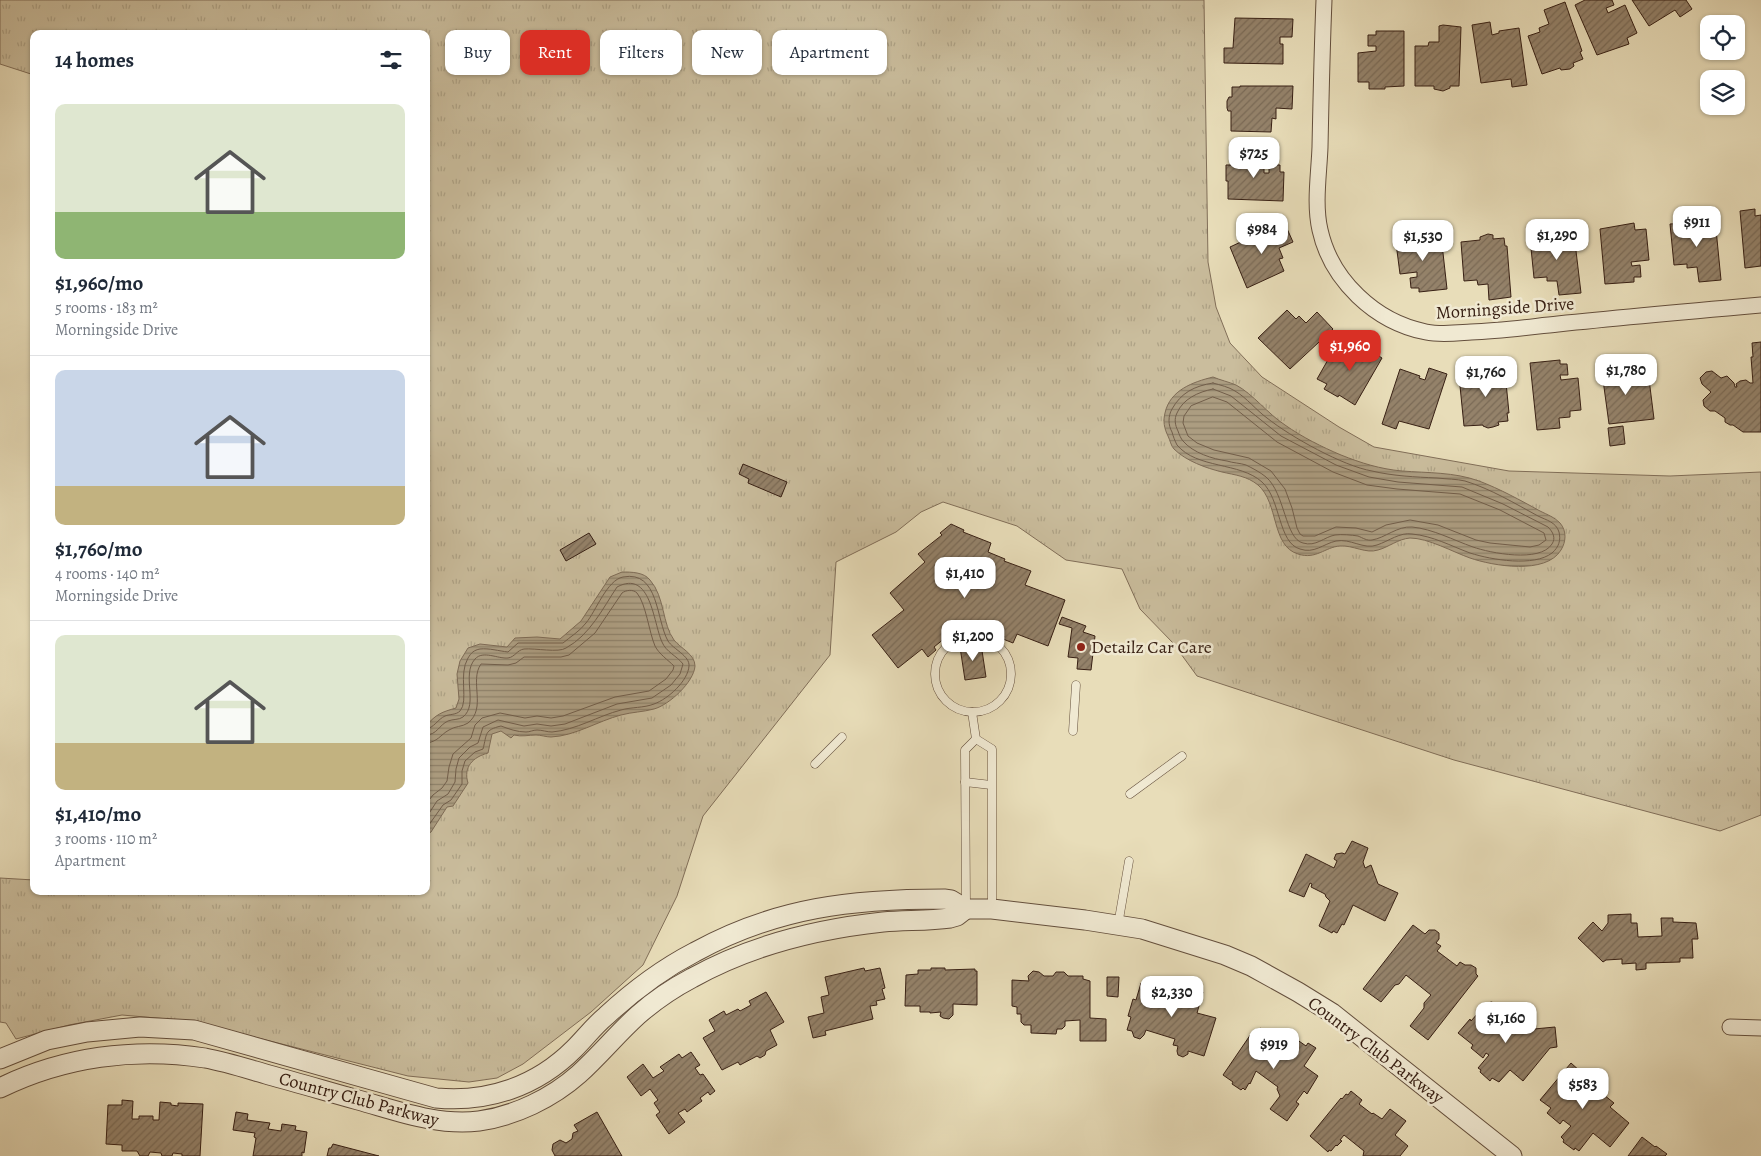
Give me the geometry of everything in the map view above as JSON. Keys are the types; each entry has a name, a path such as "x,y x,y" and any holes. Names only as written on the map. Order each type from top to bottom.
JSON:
{"street":[{"name":"Morningside Drive","path":"1324,0 1318,192 1319,228 1323,244 1336,272 1368,304 1417,330 1443,334 1511,330 1761,305"},
{"name":"Country Club Parkway","path":"0,1059 47,1040 107,1029 194,1030 436,1098 467,1099 512,1089 544,1073 574,1049 604,1017 623,1001 660,973 712,943 792,913 828,905 879,900 944,899 951,900 966,909 992,909 1142,929 1225,955 1251,966 1298,992 1344,1021 1512,1156"},
{"name":"Country Club Parkway","path":"0,1088 55,1066 114,1055 170,1055 205,1058 237,1066 420,1118 452,1122 481,1121 528,1107 551,1094 579,1074 638,1015 670,991 694,977 758,948 826,929 882,922 950,918 957,916 966,909"},
{"path":"771,920 779,941"},
{"path":"1730,1027 1761,1028"},
{"path":"237,1066 244,1043"},
{"path":"574,1049 590,1063"},
{"path":"420,1118 426,1095"}],"lane":[{"path":"968,636 979,636 990,640 1006,656 1010,667 1010,678 1007,690 1001,699 988,708 972,712 953,706 944,699 938,689 936,666 940,656 952,643 968,636"},
{"path":"1073,731 1076,685"},
{"path":"972,712 976,739 992,749 992,909"},
{"path":"815,764 842,737"},
{"path":"966,909 965,750 976,739"},
{"path":"1130,794 1182,756"},
{"path":"965,782 991,785"},
{"path":"1118,925 1129,861"}],"green space":[{"path":"0,0 1204,0 1208,262 1216,307 1230,343 1262,377 1339,427 1374,447 1509,471 1670,476 1761,472 1761,815 1720,831 1454,760 1197,676 1173,643 1140,609 1122,569 1066,560 1017,526 943,502 921,512 896,532 836,562 830,655 703,816 677,896 643,965 591,1012 523,1064 497,1078 469,1082 408,1076 191,1021 122,1015 69,1025 16,1039 6,1023 0,1022 0,878 30,880 30,895 430,895 430,30 30,30 30,74 0,64"}],"water":[{"path":"1213,377 1236,385 1292,429 1312,442 1341,455 1386,469 1441,473 1470,478 1502,491 1551,516 1560,523 1565,533 1563,547 1554,558 1532,566 1492,564 1470,558 1432,543 1410,538 1373,551 1340,546 1310,555 1298,554 1289,549 1283,542 1269,502 1265,493 1258,485 1245,478 1196,463 1184,457 1172,446 1164,424 1164,416 1172,398 1183,388"},
{"path":"622,572 637,573 647,577 655,587 670,634 693,658 694,672 686,686 660,707 621,715 569,734 551,737 514,735 511,738 501,731 492,734 488,753 478,757 470,764 467,772 468,783 453,806 447,807 430,833 430,722 440,714 456,708 459,699 457,674 460,661 468,648 480,644 507,647 515,638 560,639 581,621 610,577"}],"building":[{"path":"1585,0 1612,0 1614,5 1606,8 1608,13 1625,5 1637,33 1627,38 1629,44 1597,55 1575,5"},
{"path":"1632,0 1686,0 1692,9 1680,17 1675,10 1649,26"},
{"path":"1565,2 1583,59 1573,63 1574,66 1570,69 1561,70 1560,68 1542,74 1528,36 1540,32 1539,28 1549,24 1544,10"},
{"path":"1235,18 1293,19 1292,37 1280,37 1280,44 1283,44 1283,64 1224,63 1224,48 1233,48"},
{"path":"1490,22 1492,35 1499,33 1499,31 1519,28 1527,85 1512,87 1511,79 1481,83 1472,25"},
{"path":"1439,26 1461,27 1459,86 1450,86 1450,88 1443,91 1434,89 1434,86 1415,86 1415,46 1428,46 1429,42 1439,42"},
{"path":"1376,31 1404,31 1404,86 1369,89 1369,82 1358,82 1358,53 1376,51 1376,46 1368,46 1368,35 1376,35"},
{"path":"1293,86 1292,109 1276,108 1276,119 1272,118 1271,132 1231,131 1231,111 1228,111 1227,101 1229,97 1232,97 1232,87"},
{"path":"1233,154 1264,154 1264,173 1269,173 1269,165 1280,165 1280,172 1284,172 1283,201 1228,199 1226,165 1233,165"},
{"path":"1755,209 1755,216 1761,215 1761,266 1745,268 1740,211"},
{"path":"1694,217 1703,218 1703,222 1714,221 1721,280 1699,282 1697,267 1687,268 1687,264 1674,265 1670,224 1689,223 1689,220"},
{"path":"1284,222 1293,242 1279,248 1283,258 1279,259 1284,271 1247,288 1230,247"},
{"path":"1634,223 1635,230 1646,229 1649,260 1631,262 1632,266 1640,265 1641,277 1634,277 1634,282 1605,284 1600,229"},
{"path":"1554,231 1563,232 1563,235 1574,234 1581,293 1559,295 1557,281 1547,281 1547,277 1534,278 1530,238 1549,236 1549,233"},
{"path":"1431,234 1431,236 1441,235 1447,289 1419,292 1419,288 1411,288 1410,278 1417,277 1417,272 1400,274 1396,243 1408,242 1408,235"},
{"path":"1488,234 1493,235 1493,239 1504,238 1505,246 1507,246 1511,297 1489,300 1488,284 1478,285 1477,280 1464,281 1461,242 1480,240 1480,237"},
{"path":"1287,310 1296,319 1299,316 1306,323 1317,312 1333,329 1290,369 1258,338"},
{"path":"1358,342 1382,358 1355,405 1339,395 1338,397 1324,389 1327,384 1317,379 1333,351 1348,360 1351,356 1344,352 1349,343 1355,346"},
{"path":"1761,342 1761,432 1743,432 1725,422 1725,418 1715,411 1710,411 1704,406 1703,400 1711,392 1702,384 1700,378 1706,372 1712,371 1721,378 1727,376 1734,383 1735,387 1737,387 1736,384 1740,381 1746,380 1753,383 1752,343"},
{"path":"1560,360 1560,364 1567,364 1568,375 1560,375 1561,380 1578,378 1581,410 1570,411 1570,417 1559,418 1560,428 1537,430 1530,363"},
{"path":"1504,362 1509,413 1507,413 1508,421 1498,422 1499,425 1488,428 1483,425 1464,426 1460,386 1473,385 1472,381 1483,380 1483,364"},
{"path":"1623,362 1625,378 1636,377 1636,380 1649,379 1654,419 1609,424 1601,365"},
{"path":"1429,368 1447,374 1429,429 1399,421 1396,429 1382,424 1400,369 1420,376 1419,378 1425,380"},
{"path":"1623,426 1625,444 1610,446 1608,428"},
{"path":"743,464 787,482 781,497 748,483 749,479 739,474"},
{"path":"951,524 964,530 963,532 991,543 988,552 1005,559 1004,561 1031,571 1025,585 1065,600 1048,646 1017,634 1013,643 1003,639 1004,636 1001,635 1000,637 989,633 992,626 987,624 973,626 949,630 942,635 945,638 934,647 936,650 928,657 922,649 898,668 872,635 904,610 890,593 925,562 918,554 942,535 940,533"},
{"path":"589,533 596,544 566,561 560,550"},
{"name":"Detailz Car Care","path":"1062,617 1086,626 1083,632 1095,636 1091,670 1077,669 1078,658 1068,657 1072,628 1059,624"},
{"path":"973,626 976,645 964,646 962,628"},
{"path":"981,644 986,677 965,680 960,647"},
{"path":"1352,841 1368,848 1363,862 1365,868 1371,865 1378,884 1398,893 1385,921 1353,905 1344,925 1342,924 1337,933 1333,931 1332,933 1319,926 1330,901 1325,894 1311,887 1312,884 1310,883 1304,897 1289,891 1306,854 1334,868 1337,861 1334,859 1336,854 1345,854"},
{"path":"1631,914 1631,923 1637,923 1638,937 1662,936 1661,918 1673,918 1673,922 1696,923 1698,939 1692,939 1693,958 1680,958 1680,962 1646,963 1646,969 1636,970 1636,963 1622,964 1622,959 1606,960 1603,962 1578,938 1593,922 1602,931 1608,923 1608,915"},
{"path":"1413,925 1425,934 1429,930 1435,930 1439,933 1439,939 1436,943 1441,946 1437,951 1457,966 1460,962 1476,968 1478,976 1428,1040 1410,1026 1431,995 1406,975 1381,1002 1363,989"},
{"path":"864,968 865,971 880,968 885,988 882,989 885,999 876,1001 877,1005 870,1006 873,1019 825,1031 826,1035 813,1038 808,1017 824,1013 821,997 829,995 825,977"},
{"path":"931,968 945,968 945,970 975,969 977,971 977,1005 953,1004 953,1015 949,1019 940,1016 941,1012 920,1012 920,1006 905,1006 906,975 918,974 918,970 931,970"},
{"path":"1033,971 1039,972 1044,976 1053,976 1056,972 1064,972 1068,976 1083,976 1083,979 1090,981 1090,1018 1106,1019 1106,1041 1080,1041 1080,1020 1065,1021 1065,1026 1062,1029 1057,1029 1056,1034 1031,1033 1031,1025 1024,1025 1021,1022 1021,1014 1017,1014 1017,1007 1012,1006 1012,980 1029,981 1028,976"},
{"path":"1107,977 1119,977 1118,997 1107,996"},
{"path":"1151,981 1158,983 1160,988 1157,997 1166,1000 1168,993 1179,997 1182,987 1203,992 1197,1013 1216,1018 1204,1056 1188,1051 1188,1054 1183,1057 1178,1055 1178,1046 1173,1045 1175,1039 1146,1030 1140,1039 1134,1037 1132,1031 1127,1030 1131,1017 1128,1016 1133,999 1136,1000 1141,983 1146,984"},
{"path":"766,992 784,1022 770,1030 777,1045 766,1051 765,1055 760,1058 757,1056 740,1065 738,1062 722,1070 703,1038 715,1031 709,1020 724,1011 726,1015 738,1009 740,1011 751,1005 749,1001"},
{"path":"1492,1002 1498,1007 1501,1019 1516,1032 1521,1026 1529,1025 1534,1029 1555,1027 1557,1047 1550,1048 1523,1081 1510,1070 1499,1082 1492,1078 1490,1081 1478,1068 1489,1055 1486,1053 1483,1058 1471,1048 1473,1045 1458,1033 1487,1003"},
{"path":"1260,1028 1270,1035 1268,1039 1287,1052 1296,1039 1306,1046 1308,1043 1316,1048 1304,1066 1318,1076 1307,1094 1304,1091 1296,1102 1299,1104 1287,1121 1270,1109 1280,1096 1278,1087 1256,1071 1245,1090 1243,1088 1241,1090 1232,1084 1233,1082 1223,1075 1253,1031 1256,1033"},
{"path":"691,1052 700,1065 695,1068 700,1075 703,1074 715,1091 710,1095 708,1092 700,1098 702,1101 687,1112 685,1109 678,1113 685,1122 669,1134 656,1115 660,1112 654,1103 658,1100 650,1089 641,1096 627,1077 643,1064 653,1078 664,1071 660,1067 679,1054 682,1058"},
{"path":"1571,1063 1581,1072 1579,1075 1614,1103 1610,1107 1629,1123 1610,1147 1593,1133 1579,1151 1575,1148 1574,1150 1563,1142 1564,1140 1561,1137 1571,1126 1563,1120 1560,1124 1547,1113 1551,1108 1540,1100"},
{"path":"1351,1091 1362,1100 1359,1104 1372,1114 1382,1119 1390,1109 1406,1121 1395,1135 1408,1146 1400,1156 1363,1156 1364,1151 1344,1135 1340,1140 1342,1141 1328,1152 1310,1136 1341,1098 1346,1094 1348,1095"},
{"path":"122,1100 133,1101 132,1119 139,1119 139,1116 153,1116 153,1120 159,1120 160,1102 178,1106 178,1103 203,1104 200,1156 182,1156 182,1154 173,1153 172,1156 162,1156 161,1153 150,1152 148,1156 140,1156 137,1151 122,1151 122,1145 106,1144 108,1105 122,1105"},
{"path":"236,1112 248,1114 247,1120 270,1123 268,1129 281,1131 282,1124 296,1126 295,1130 307,1132 304,1153 302,1152 302,1156 253,1156 255,1133 233,1130"},
{"path":"597,1112 622,1156 555,1156 552,1150 553,1144 560,1140 566,1143 572,1139 573,1133 578,1131 574,1125"},
{"path":"1642,1137 1667,1154 1665,1156 1628,1156"},
{"path":"333,1144 379,1156 327,1156 329,1148"}],"place":[{"name":"Detailz Car Care","path":"1081,647"}]}
